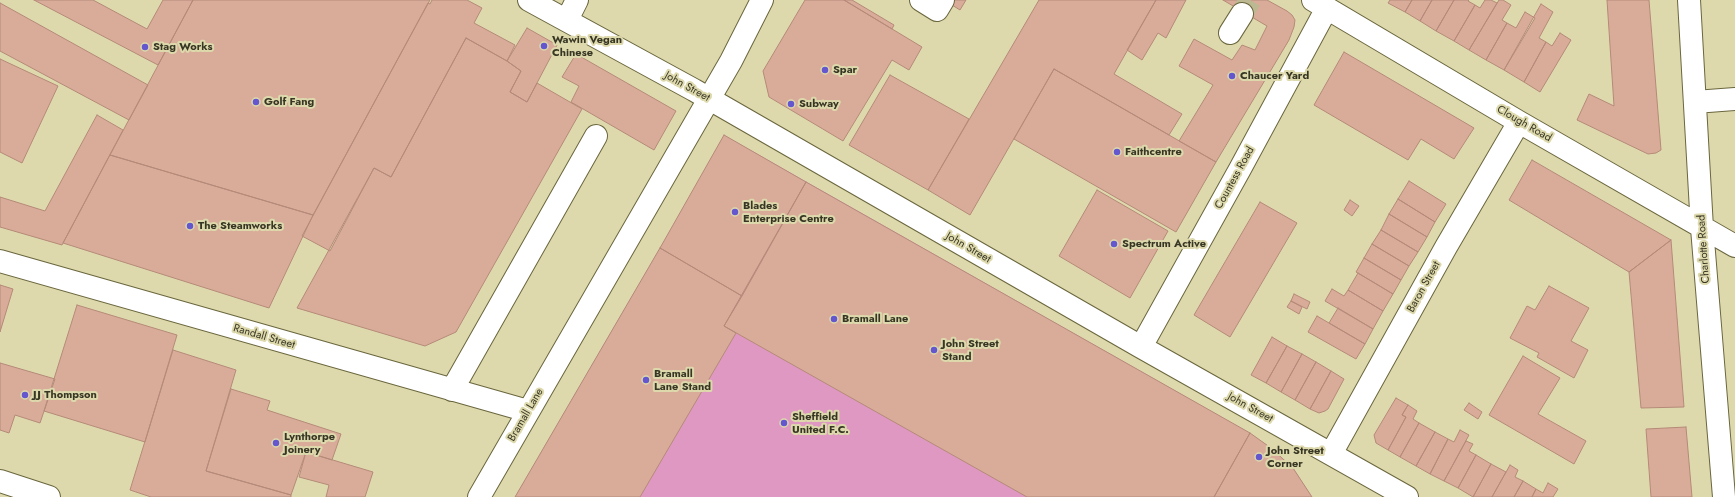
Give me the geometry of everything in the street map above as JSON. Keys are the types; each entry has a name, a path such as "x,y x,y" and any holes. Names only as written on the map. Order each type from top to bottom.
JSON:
{"main road":[{"name":"John Street","path":"529,0 709,99 1141,347 1407,497"},
{"path":"567,20 577,0"},
{"name":"Bramall Lane","path":"479,497 731,62 762,0"},
{"path":"920,0 937,10 943,0"},
{"name":"Charlotte Road","path":"1689,0 1702,228 1724,497"},
{"name":"Clough Road","path":"1333,6 1518,122 1735,246"},
{"name":"Countess Road","path":"1141,347 1333,6"},
{"path":"1230,33 1242,14"},
{"path":"1695,102 1735,99"},
{"name":"Baron Street","path":"1331,454 1446,247 1518,122"},
{"path":"452,390 468,358 596,136"},
{"name":"Randall Street","path":"0,261 528,411"},
{"path":"0,481 49,497"}],"shaded area":[{"name":"Bramall Lane","path":"724,135 1250,433 1271,448 1293,468 1312,497 515,497"}],"building":[{"name":"Stag Works","path":"34,0 93,0 147,29 163,0 193,0 158,65"},
{"name":"Golf Fang","path":"193,0 430,0 313,215 110,155"},
{"path":"432,0 467,0 482,8 474,23 515,45 507,61 466,38 391,177 374,168 330,251 302,236 428,3 430,4"},
{"name":"Spar","path":"805,0 844,0 922,47 909,70 892,60 843,141 769,97 763,71"},
{"path":"844,0 852,0 894,25 892,29"},
{"path":"944,0 966,0 960,10"},
{"path":"1039,0 1156,0 1114,74 1182,114 1169,135 1054,69 970,215 928,190"},
{"path":"1156,0 1186,0 1166,38 1158,33 1142,60 1127,50"},
{"name":"Chaucer Yard","path":"1223,0 1267,0 1287,11 1295,20 1289,40 1216,162 1179,141 1213,85 1179,66 1194,39 1232,60 1242,45 1255,50 1267,26"},
{"path":"1390,0 1412,0 1405,12 1388,3"},
{"path":"1412,0 1432,0 1420,21 1405,12"},
{"path":"1432,0 1454,0 1436,31 1420,21"},
{"path":"1454,0 1469,0 1468,1 1475,5 1454,41 1436,31"},
{"path":"1485,0 1491,0 1497,3 1469,50 1454,41 1475,5 1480,8"},
{"path":"1499,0 1503,0 1511,5 1502,20 1507,23 1486,60 1469,50"},
{"path":"1607,0 1649,0 1661,150 1656,153 1648,154 1577,120 1589,94 1614,106"},
{"path":"0,3 148,85 129,120 0,51"},
{"path":"1541,4 1553,12 1539,38 1546,42 1524,82 1504,70"},
{"path":"1525,12 1535,18 1504,70 1486,60 1507,23 1516,28"},
{"path":"527,28 557,45 527,102 510,92 521,71 507,61"},
{"path":"1560,33 1571,40 1540,92 1524,82 1546,42 1552,46"},
{"path":"466,38 507,61 521,71 510,92 527,102 537,83 582,109 456,332 425,346 297,308 374,168 391,177"},
{"path":"1344,52 1474,128 1454,159 1421,139 1408,160 1314,105"},
{"path":"576,54 676,111 654,150 571,102 579,86 562,77"},
{"path":"0,59 58,86 22,163 0,152"},
{"name":"Faithcentre","path":"1054,69 1216,162 1176,232 1014,139"},
{"path":"890,75 969,119 928,190 849,145"},
{"path":"97,115 123,130 62,245 0,227 0,197 45,211"},
{"name":"Blades Enterprise Centre","path":"724,135 806,182 742,296 660,248"},
{"name":"The Steamworks","path":"110,155 313,215 269,308 63,243"},
{"path":"1532,160 1671,240 1629,272 1509,200"},
{"path":"1409,181 1446,204 1435,222 1398,199"},
{"name":"John Street Stand","path":"806,182 1250,433 1214,497 1027,497 724,326"},
{"name":"Spectrum Active","path":"1097,190 1168,231 1130,298 1059,256"},
{"path":"1398,199 1435,222 1427,237 1389,214"},
{"path":"1350,200 1359,206 1352,216 1344,210"},
{"path":"1260,202 1297,223 1230,337 1194,315"},
{"path":"1389,214 1427,237 1418,252 1381,230"},
{"path":"1381,230 1418,252 1409,266 1372,244"},
{"path":"1671,240 1684,407 1641,408 1629,272"},
{"path":"1372,244 1409,266 1401,280 1364,258"},
{"name":"Bramall Lane Stand","path":"660,248 742,296 724,326 736,333 640,497 515,497"},
{"path":"1364,258 1401,280 1393,294 1356,272"},
{"path":"1358,273 1393,294 1383,311 1348,290"},
{"path":"0,285 13,289 0,332"},
{"path":"1549,286 1589,308 1571,341 1588,350 1574,378 1537,357 1539,353 1510,338 1527,306 1535,310"},
{"path":"1332,289 1344,296 1348,290 1383,311 1373,329 1325,301"},
{"path":"1294,294 1310,302 1307,309 1291,301"},
{"path":"1291,301 1302,307 1299,314 1287,307"},
{"path":"77,305 177,335 145,442 44,411"},
{"path":"1338,308 1373,329 1365,344 1329,323"},
{"path":"1317,316 1365,344 1356,359 1308,332"},
{"path":"1272,337 1287,346 1266,383 1251,375"},
{"path":"1287,346 1302,354 1281,392 1266,383"},
{"path":"173,350 236,370 206,471 291,495 291,497 151,497 130,490"},
{"path":"1302,354 1316,362 1295,400 1281,392"},
{"path":"1523,356 1560,378 1538,414 1586,441 1574,464 1489,415"},
{"path":"1316,362 1331,371 1310,409 1295,400"},
{"name":"JJ Thompson","path":"0,363 55,379 40,423 15,415 9,433 0,430"},
{"path":"1331,371 1344,379 1328,409 1319,413 1310,409"},
{"name":"Lynthorpe Joinery","path":"231,389 270,401 267,410 341,434 332,460 306,452 291,495 206,471"},
{"path":"1396,398 1408,405 1402,415 1406,417 1388,450 1376,443 1374,435"},
{"path":"1469,403 1482,412 1478,419 1464,410"},
{"path":"1408,405 1417,411 1413,419 1419,423 1400,457 1388,450 1406,417 1402,415"},
{"path":"1419,423 1435,432 1416,466 1400,457"},
{"path":"1686,427 1692,497 1651,497 1646,429"},
{"path":"1460,430 1469,435 1444,481 1430,474 1448,439 1454,442"},
{"path":"1435,432 1448,439 1430,474 1416,466"},
{"name":"John Street Corner","path":"1250,433 1271,448 1293,468 1312,497 1214,497"},
{"path":"1466,441 1473,444 1469,451 1476,455 1458,488 1444,481"},
{"path":"306,452 373,472 365,497 326,497 329,485 299,477"},
{"path":"1476,455 1491,464 1473,497 1458,488"},
{"path":"1491,464 1506,472 1492,497 1473,497"},
{"path":"1510,465 1518,470 1515,477 1523,481 1514,497 1492,497"},
{"path":"1523,481 1536,489 1532,497 1514,497"},
{"path":"1548,483 1558,489 1553,497 1532,497 1536,489 1543,493"}],"tunnel":[{"path":"1242,14 1250,0"}],"place":[{"name":"Wawin Vegan Chinese","path":"544,46"},
{"name":"Stag Works","path":"145,47"},
{"name":"Spar","path":"825,70"},
{"name":"Chaucer Yard","path":"1232,76"},
{"name":"Golf Fang","path":"256,102"},
{"name":"Subway","path":"791,104"},
{"name":"Faithcentre","path":"1117,152"},
{"name":"Blades Enterprise Centre","path":"735,212"},
{"name":"The Steamworks","path":"190,226"},
{"name":"Spectrum Active","path":"1114,244"},
{"name":"Bramall Lane","path":"834,319"},
{"name":"John Street Stand","path":"934,350"},
{"name":"Bramall Lane Stand","path":"646,380"},
{"name":"JJ Thompson","path":"25,395"},
{"name":"Sheffield United F.C.","path":"784,423"},
{"name":"Lynthorpe Joinery","path":"276,443"},
{"name":"John Street Corner","path":"1259,457"}]}
